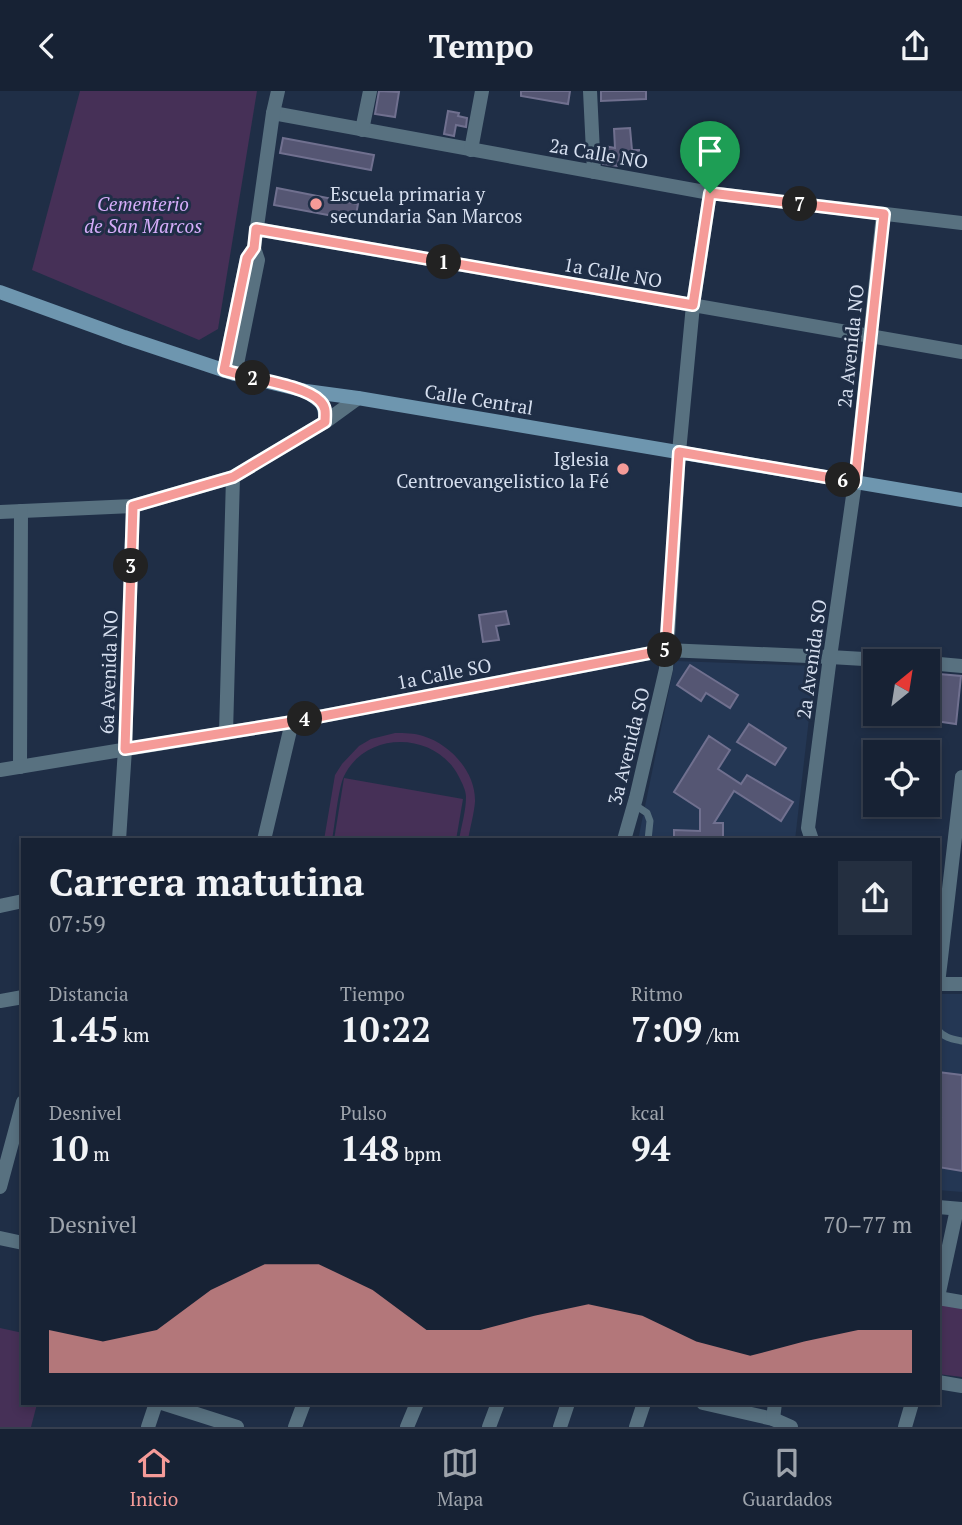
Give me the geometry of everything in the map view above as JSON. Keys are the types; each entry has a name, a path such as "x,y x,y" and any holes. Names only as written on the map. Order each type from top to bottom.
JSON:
{"main road":[{"name":"Calle Central","path":"0,292 229,372 306,391 962,500"},
{"path":"306,391 326,409 325,422"}],"street":[{"path":"229,372 258,260 254,248 256,229 272,113 278,91"},
{"path":"362,130 370,91"},
{"path":"471,150 482,91"},
{"path":"590,91 594,172"},
{"name":"2a Calle NO","path":"272,113 710,193 962,223"},
{"name":"3a Avenida SO","path":"625,838 666,669 679,452 693,305 710,193"},
{"name":"2a Avenida NO","path":"855,482 884,214"},
{"name":"1a Calle NO","path":"256,229 962,352"},
{"path":"0,512 133,506 233,477 325,422 358,398"},
{"path":"226,733 233,477"},
{"name":"2a Avenida SO","path":"811,838 808,828 855,482"},
{"name":"6a Avenida NO","path":"120,838 133,506"},
{"path":"20,511 20,767"},
{"name":"1a Calle SO","path":"0,770 292,722 666,650 863,659"},
{"path":"940,664 962,666"},
{"path":"264,838 292,722"},
{"path":"940,971 958,840 962,777"},
{"path":"940,841 958,840"},
{"path":"0,906 21,901"},
{"path":"940,986 962,984"},
{"path":"0,1001 21,997"},
{"path":"0,1187 21,1109"},
{"path":"940,1207 960,1209 940,1290"},
{"path":"0,1238 21,1243"},
{"path":"940,1298 962,1302"},
{"path":"940,1382 962,1386"},
{"path":"148,1427 155,1405"},
{"path":"168,1405 237,1427"},
{"path":"296,1427 303,1405"},
{"path":"407,1427 416,1405"},
{"path":"489,1427 497,1405"},
{"path":"560,1427 567,1405"},
{"path":"636,1427 643,1405"},
{"path":"712,1405 773,1419 791,1427"},
{"path":"773,1419 775,1405"},
{"path":"905,1427 911,1405"}],"lane":[{"path":"634,804 647,813 650,821 648,838"},
{"path":"940,1033 948,1038 962,1041"}],"shaded area":[{"path":"675,661 815,666 795,838 638,838"},
{"path":"940,994 962,994 962,1192 940,1190"}],"green space":[{"name":"Cementerio de San Marcos","path":"80,91 257,91 218,329 199,340 32,270"},
{"path":"395,733 416,734 443,745 452,752 466,770 474,791 475,802 468,838 459,838 465,789 449,762 435,751 402,742 369,750 355,761 342,782 332,838 324,838 335,775 359,746 371,739"},
{"path":"344,778 463,799 456,838 334,838"},
{"path":"940,1303 962,1306 962,1377 940,1374"},
{"path":"0,1328 21,1333 21,1405 37,1405 31,1427 0,1427"}],"building":[{"path":"379,91 399,92 395,117 375,114"},
{"path":"521,91 570,91 568,104 521,96"},
{"path":"601,91 646,91 646,99 601,101"},
{"path":"448,111 467,118 466,127 456,125 454,136 444,134"},
{"path":"630,128 632,150 639,150 639,164 603,164 604,146 615,148 614,129"},
{"path":"283,138 374,155 371,170 280,153"},
{"name":"Escuela primaria y secundaria San Marcos","path":"277,188 358,204 355,220 274,205"},
{"path":"506,611 509,624 496,626 499,640 483,642 479,615"},
{"path":"690,665 738,695 730,708 706,693 701,701 677,685"},
{"path":"940,674 961,676 956,724 940,722"},
{"path":"749,724 786,748 775,765 737,742"},
{"path":"709,736 730,750 718,769 741,784 747,775 793,802 781,821 734,791 714,823 723,823 723,838 674,838 674,830 700,831 700,809 674,792"},
{"path":"940,1072 962,1075 962,1171 940,1167"}],"place":[{"name":"Escuela primaria y secundaria San Marcos","path":"316,204"},
{"name":"Iglesia Centroevangelistico la Fé","path":"623,469"}],"route":[{"path":"710,193 884,214 855,482 679,452 666,650 292,722 125,749 133,506 233,477 325,422 326,409 306,391 224,370 247,258 254,248 256,229 693,305 710,193"}]}
